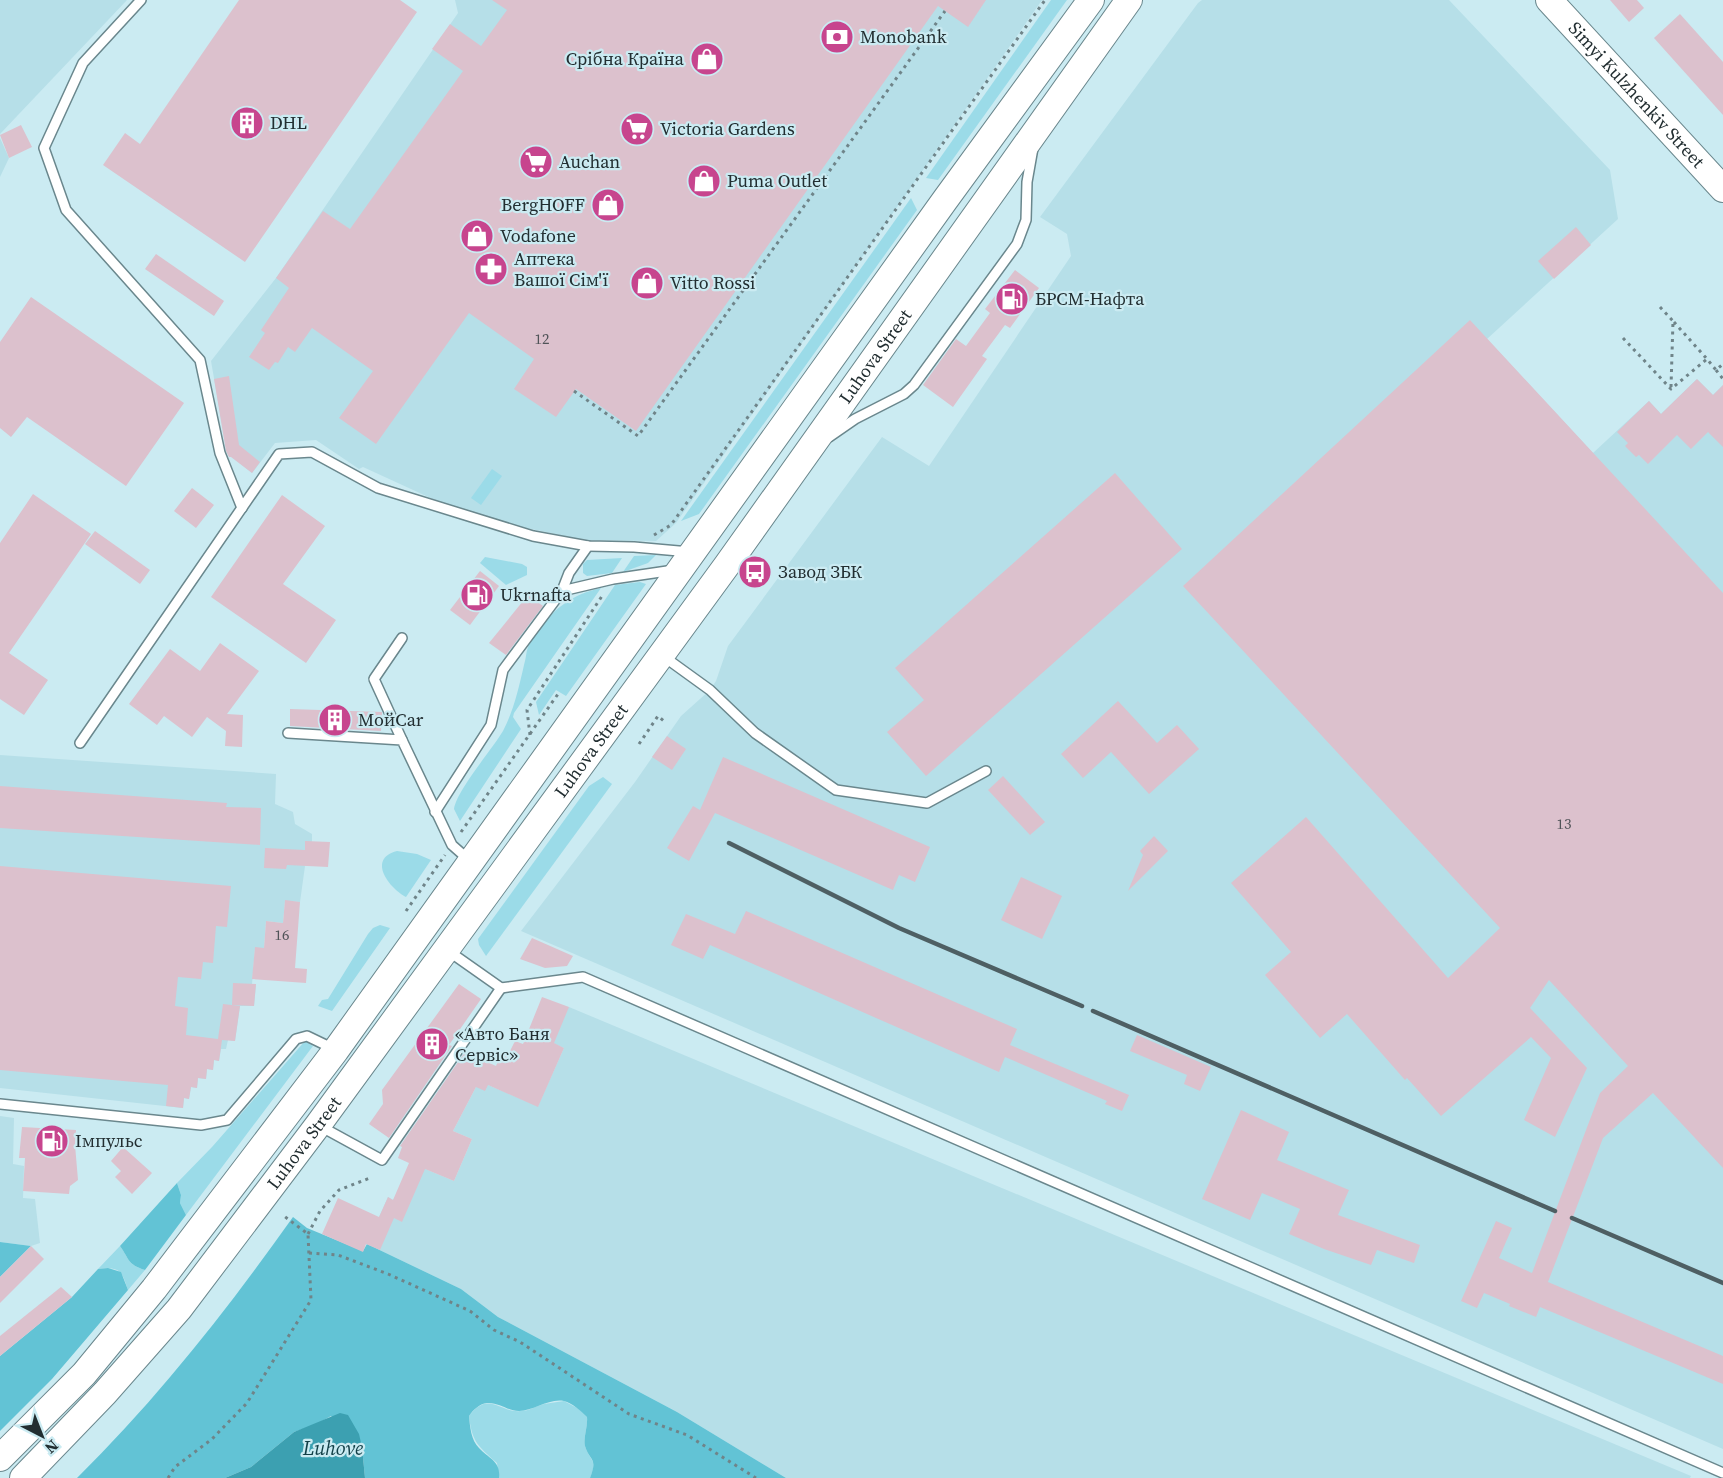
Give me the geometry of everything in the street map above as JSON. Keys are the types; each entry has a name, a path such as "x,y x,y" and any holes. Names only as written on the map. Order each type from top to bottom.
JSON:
{"main road":[{"name":"Luhova Street","path":"0,1458 84,1374 154,1289 336,1050 1090,0"},
{"name":"Luhova Street","path":"23,1478 105,1393 179,1309 318,1125 661,654 1129,0"},
{"name":"Simyi Kulzhenkiv Street","path":"1549,0 1723,189"}],"lane":[{"path":"141,0 83,63 44,148 66,210 200,360 220,453 242,508"},
{"path":"803,456 855,419 893,400 914,385 1017,244 1026,220 1027,182 1037,129"},
{"path":"80,743 279,454 312,452 378,488 533,536 588,546 634,547 687,561"},
{"path":"435,812 491,725 503,670 562,591 569,573 588,546"},
{"path":"562,591 687,561"},
{"path":"402,638 374,679 435,812 452,844 470,862"},
{"path":"661,654 710,690 755,733 836,790 927,803 986,771"},
{"path":"288,733 402,740"},
{"path":"447,950 501,988 583,977 1723,1473"},
{"path":"318,1125 382,1160 501,988"},
{"path":"0,1104 201,1125 227,1120 296,1039 307,1036 336,1050"}],"path":[{"path":"634,547 671,525 1045,0"},
{"path":"574,391 638,436 945,11"},
{"path":"1660,307 1723,379"},
{"path":"1671,389 1673,321"},
{"path":"1623,338 1671,389"},
{"path":"1671,389 1707,358"},
{"path":"1716,370 1723,364"},
{"path":"530,735 527,710 613,579"},
{"path":"539,722 558,694"},
{"path":"639,744 658,716 665,722"},
{"path":"168,1478 175,1467 212,1439 248,1403 311,1300 308,1234 320,1211 339,1190 370,1178"},
{"path":"284,1216 308,1234"},
{"path":"309,1253 338,1255 388,1274 470,1311 494,1330 520,1342 629,1413 687,1435 756,1478"}],"shaded area":[{"path":"0,0 127,0 0,134"},
{"path":"455,0 1042,0 676,523 656,541 585,540 472,517 363,467 359,469 316,440 275,443 252,473 227,453 211,361 276,278 458,13"},
{"path":"1051,0 1067,0 938,180 926,178"},
{"path":"1202,0 1449,0 1610,170 1618,219 1487,339 1593,453 1649,401 1661,414 1697,379 1713,395 1723,385 1723,1449 521,931 635,782 681,716 710,690 716,681 728,646 882,437 929,466 1071,256 1067,234 1040,217"},
{"path":"0,138 9,158 0,177"},
{"path":"911,198 917,210 699,514 681,521"},
{"path":"492,469 502,476 481,505 471,498"},
{"path":"656,555 648,563 623,572 634,556"},
{"path":"485,557 522,564 527,567 527,575 506,585 480,563"},
{"path":"622,558 612,573 587,576 583,573 583,564 587,560"},
{"path":"640,582 646,584 566,696 556,690 539,715 536,702 615,585"},
{"path":"601,588 514,713 513,717 521,729 460,821 454,809 456,801 507,723 531,641 551,615 565,603"},
{"path":"0,755 276,774 275,804 293,812 295,824 312,834 300,902 285,901 283,923 266,921 264,948 255,948 252,984 256,984 254,1006 240,1006 235,1041 228,1040 226,1049 221,1049 219,1061 214,1060 213,1070 207,1069 206,1079 198,1078 197,1088 191,1087 189,1099 184,1098 183,1108 0,1088"},
{"path":"603,777 612,784 486,956 478,939 589,786"},
{"path":"397,851 417,854 431,860 406,897 393,888 382,867 383,860"},
{"path":"380,925 390,928 332,1011 318,1006 322,1000 328,999 368,934"},
{"path":"569,1007 1691,1476 1690,1478 786,1478 677,1412 498,1317 461,1289 367,1244 388,1197 393,1200 418,1166 454,1181 472,1139 453,1131 476,1087 488,1085 538,1106 564,1048 528,1032"},
{"path":"305,1041 313,1046 186,1215 180,1203 181,1195 177,1183 212,1147"},
{"path":"0,1116 14,1118 13,1164 24,1166 23,1198 35,1199 40,1243 31,1246 0,1242"},
{"path":"177,1183 181,1195 180,1203 186,1215 145,1270 139,1268 130,1261 120,1246"},
{"path":"293,1217 307,1228 363,1251 367,1244 461,1289 498,1317 677,1412 786,1478 590,1478 593,1463 585,1446 587,1417 570,1404 558,1401 519,1411 487,1403 479,1406 469,1416 474,1441 496,1464 499,1478 365,1478 362,1447 331,1416 294,1432 251,1467 225,1478 77,1478 164,1385 243,1286"},
{"path":"0,1242 31,1246 0,1277"},
{"path":"120,1246 132,1263 145,1270 128,1290 119,1271 111,1268 98,1269"},
{"path":"108,1268 121,1272 128,1290 52,1379 0,1431 0,1356 72,1297 98,1269"},
{"path":"564,1401 579,1409 587,1417 585,1446 593,1463 590,1478 499,1478 497,1463 474,1438 469,1416 476,1408 488,1404 521,1411"}],"water":[{"name":"Luhove","path":"340,1413 348,1415 359,1434 365,1478 225,1478 251,1467 294,1432"}],"building":[{"name":"DHL","path":"239,0 400,0 417,12 245,262 103,165 125,133 140,144"},
{"name":"Victoria Gardens","path":"492,0 986,0 968,27 938,6 636,431 576,389 556,417 514,389 534,359 469,313 376,444 339,418 373,371 312,328 295,352 288,347 278,363 275,362 269,370 249,357 265,333 261,330 289,288 276,278 323,211 350,229 463,71 432,49 450,24 481,46 507,10"},
{"path":"1610,0 1637,0 1644,8 1629,22"},
{"path":"1680,14 1723,62 1723,115 1654,38"},
{"path":"21,125 32,147 9,158 0,135"},
{"path":"1576,227 1591,245 1554,279 1538,261"},
{"path":"156,254 224,301 214,316 145,269"},
{"path":"1015,270 1039,288 1010,328 1005,325 982,356 987,359 953,407 923,385 956,339 966,346 990,313 985,309"},
{"path":"31,297 184,403 126,486 27,417 11,437 0,428 0,342"},
{"path":"1470,320 1723,593 1723,1168 1653,1093 1603,1138 1548,1282 1723,1356 1723,1384 1540,1307 1536,1317 1484,1293 1477,1308 1461,1301 1496,1221 1512,1228 1499,1258 1532,1273 1600,1093 1628,1066 1549,980 1530,1008 1587,1068 1555,1137 1524,1120 1551,1058 1531,1037 1441,1116 1407,1078 1405,1080 1347,1014 1320,1038 1265,975 1291,952 1231,883 1306,817 1448,978 1500,928 1183,586"},
{"path":"229,376 239,445 260,462 252,473 229,457 226,451 214,379"},
{"path":"1697,379 1713,395 1723,385 1723,447 1708,432 1691,449 1677,435 1648,464 1639,455 1636,457 1625,446 1628,443 1617,432 1649,401 1661,414"},
{"path":"1115,473 1182,549 926,776 887,732 924,700 895,668"},
{"path":"192,488 214,505 196,528 174,511"},
{"path":"33,494 91,534 9,653 48,680 24,715 0,699 0,543"},
{"path":"282,495 325,526 283,584 336,620 306,663 211,597"},
{"path":"95,531 150,570 140,584 85,544"},
{"name":"Ukrnafta","path":"480,571 499,586 470,625 450,610"},
{"path":"528,595 543,606 506,655 489,643"},
{"path":"220,643 259,671 227,714 243,715 242,747 225,746 226,731 207,717 192,737 164,716 157,725 129,704 170,649 200,671"},
{"path":"1118,701 1157,743 1177,725 1199,749 1149,794 1111,752 1083,778 1061,754"},
{"name":"МойCar","path":"290,709 382,712 381,731 290,726"},
{"path":"667,736 686,749 672,770 652,757"},
{"path":"723,757 930,847 915,882 899,875 893,890 715,813 689,861 667,848 693,806 700,810"},
{"path":"1003,776 1045,822 1030,835 988,790"},
{"path":"0,786 227,803 226,807 261,808 260,845 0,828"},
{"path":"1154,836 1168,851 1128,891 1143,855 1140,851"},
{"path":"305,841 330,842 328,867 287,865 286,869 264,868 265,848 305,850"},
{"path":"0,866 231,886 227,927 216,926 213,963 203,962 201,979 178,977 175,1006 188,1008 186,1035 218,1039 223,1004 240,1006 235,1041 222,1040 219,1061 214,1060 213,1070 207,1069 206,1079 198,1078 197,1088 191,1087 189,1099 184,1098 183,1108 166,1106 168,1085 0,1070"},
{"path":"1021,877 1062,896 1042,939 1001,920"},
{"path":"285,900 300,902 295,968 307,969 306,983 252,979 255,947 264,948 266,921 283,923"},
{"path":"746,911 1017,1029 1010,1045 1129,1095 1122,1111 1105,1104 1107,1101 1005,1057 999,1072 710,945 703,959 671,945 686,914 735,934"},
{"path":"532,938 573,956 567,966 545,968 520,959"},
{"path":"233,983 256,984 254,1006 232,1005"},
{"name":"«Авто Баня Сервіс»","path":"459,984 481,999 389,1138 369,1124 383,1104 382,1090"},
{"path":"542,997 569,1007 554,1043 564,1048 538,1107 488,1085 485,1091 476,1087 453,1131 472,1139 454,1181 425,1169 402,1222 394,1218 380,1250 366,1244 363,1252 322,1234 338,1198 379,1217 388,1197 393,1200 409,1163 398,1158 402,1147 400,1146 465,1052 496,1066 502,1051 509,1053 515,1041 523,1044"},
{"path":"1137,1035 1211,1067 1200,1091 1184,1084 1187,1075 1130,1051"},
{"path":"1241,1110 1289,1132 1277,1160 1349,1190 1338,1215 1420,1245 1414,1263 1377,1250 1371,1265 1289,1234 1300,1209 1262,1193 1250,1220 1202,1199"},
{"path":"22,1127 76,1130 78,1180 70,1186 69,1194 23,1191 25,1158 19,1158"},
{"path":"123,1147 152,1173 132,1194 115,1177 121,1171 111,1161"},
{"path":"31,1246 44,1259 0,1303 0,1277"},
{"path":"61,1287 72,1297 0,1356 0,1336"}],"railway":[{"path":"729,843 899,928 1082,1006"},
{"path":"1093,1011 1555,1211"},
{"path":"1572,1218 1723,1283"}],"place":[{"name":"Monobank","path":"837,37"},
{"name":"Срібна Країна","path":"707,59"},
{"name":"DHL","path":"247,123"},
{"name":"Victoria Gardens","path":"637,129"},
{"name":"Auchan","path":"536,162"},
{"name":"Puma Outlet","path":"704,181"},
{"name":"BergHOFF","path":"608,205"},
{"name":"Vodafone","path":"477,236"},
{"name":"Аптека Вашої Сім'ї","path":"491,269"},
{"name":"Vitto Rossi","path":"647,283"},
{"name":"БРСМ-Нафта","path":"1012,299"},
{"name":"Завод ЗБК","path":"755,572"},
{"name":"Ukrnafta","path":"477,595"},
{"name":"МойCar","path":"335,720"},
{"name":"«Авто Баня Сервіс»","path":"432,1044"},
{"name":"Імпульс","path":"52,1141"}]}
